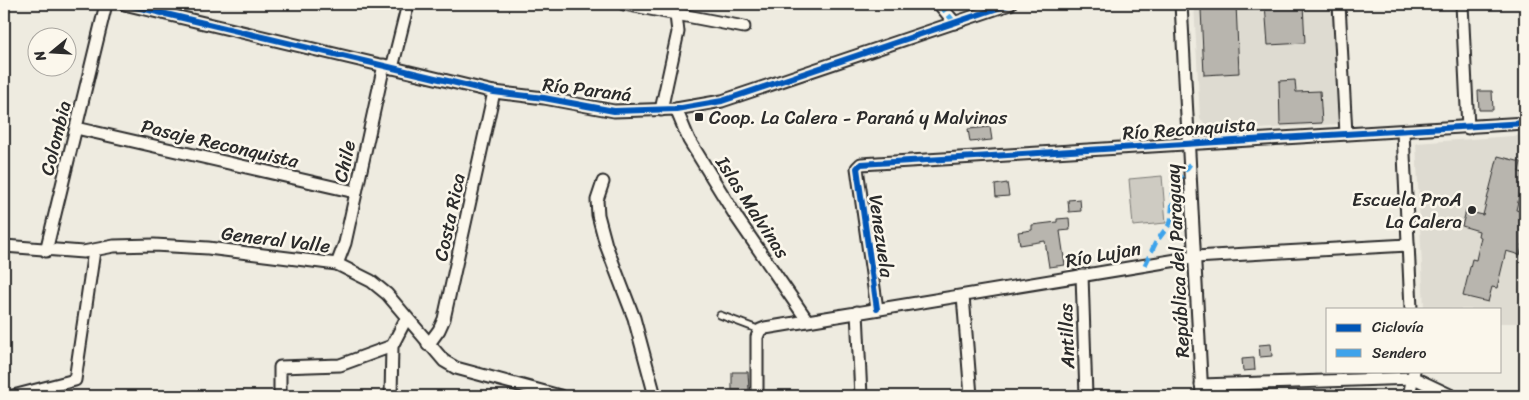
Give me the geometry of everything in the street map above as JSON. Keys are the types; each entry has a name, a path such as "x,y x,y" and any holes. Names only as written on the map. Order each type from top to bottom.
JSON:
{"street":[{"name":"Colombia","path":"46,250 106,4"},
{"name":"Río Paraná","path":"124,4 494,92 544,98 614,112 676,109 749,94 1010,4"},
{"name":"Chile","path":"337,264 344,243 355,192 388,67 408,4"},
{"path":"624,4 676,16 744,27"},
{"path":"939,4 955,23"},
{"name":"República del Paraguay","path":"1181,4 1202,390"},
{"path":"1339,4 1346,134"},
{"path":"1462,4 1468,128"},
{"path":"660,110 678,32 676,16"},
{"name":"Costa Rica","path":"428,345 440,330 444,318 494,92"},
{"name":"Islas Malvinas","path":"676,109 689,140 737,218 808,320"},
{"name":"Río Reconquista","path":"857,168 860,164 1525,123"},
{"name":"Pasaje Reconquista","path":"76,128 355,192"},
{"path":"1403,132 1411,308"},
{"name":"Venezuela","path":"857,168 877,309"},
{"path":"603,182 597,200 598,216 606,245 634,318 655,396"},
{"name":"General Valle","path":"4,246 46,250 94,251 122,246 154,245 218,250 337,264 370,280 386,294 428,345 444,361 456,368 560,396"},
{"name":"Río Lujan","path":"762,329 1195,257 1408,245"},
{"path":"13,396 75,380 94,251"},
{"name":"Antillas","path":"1082,275 1086,396"},
{"path":"963,296 971,396"},
{"path":"857,312 861,396"},
{"path":"391,396 392,346 406,319"},
{"path":"757,396 757,337 762,329"},
{"path":"280,396 280,367 340,365 392,346"},
{"path":"1409,396 1414,374"},
{"path":"1202,390 1414,374 1452,396"}],"lane":[{"path":"720,315 762,329"}],"shaded area":[{"path":"1194,4 1333,4 1338,124 1212,132 1200,119"},
{"name":"Escuela ProA La Calera","path":"1525,135 1525,323 1502,323 1502,308 1424,308 1416,143"},
{"path":"1162,176 1166,223 1133,226 1129,179"}],"building":[{"path":"1212,4 1236,4 1239,73 1204,75 1201,9 1212,8"},
{"path":"1265,4 1303,4 1305,43 1268,45"},
{"path":"1295,80 1296,92 1320,91 1322,123 1280,125 1279,81"},
{"path":"1478,91 1492,91 1493,110 1479,110"},
{"path":"990,127 992,140 970,142 968,129"},
{"path":"1498,156 1521,162 1519,172 1525,173 1516,210 1525,212 1525,245 1523,244 1520,255 1506,251 1497,288 1492,287 1488,302 1463,296 1472,259 1476,260 1481,237 1478,236 1479,231 1462,226 1466,211 1483,215"},
{"path":"1007,183 1009,196 996,197 995,185"},
{"path":"1080,199 1081,211 1069,212 1068,200"},
{"path":"1069,218 1070,230 1060,231 1065,265 1049,267 1045,241 1020,245 1018,232 1032,230 1032,225 1057,222 1057,219"},
{"path":"1271,344 1272,356 1260,357 1259,345"},
{"path":"1254,358 1255,370 1243,371 1242,359"},
{"path":"732,372 748,372 749,390 732,390"}],"marked path":[{"path":"939,4 955,23"},
{"path":"1145,265 1156,242 1171,222 1174,186 1190,164"}],"cycle path":[{"path":"124,4 494,92 544,98 614,111 676,109 722,101 1010,4"},
{"path":"877,309 857,168 861,164 1525,123"}],"place":[{"name":"Coop. La Calera - Paraná y Malvinas","path":"699,117"},
{"name":"Escuela ProA La Calera","path":"1472,210"}]}
